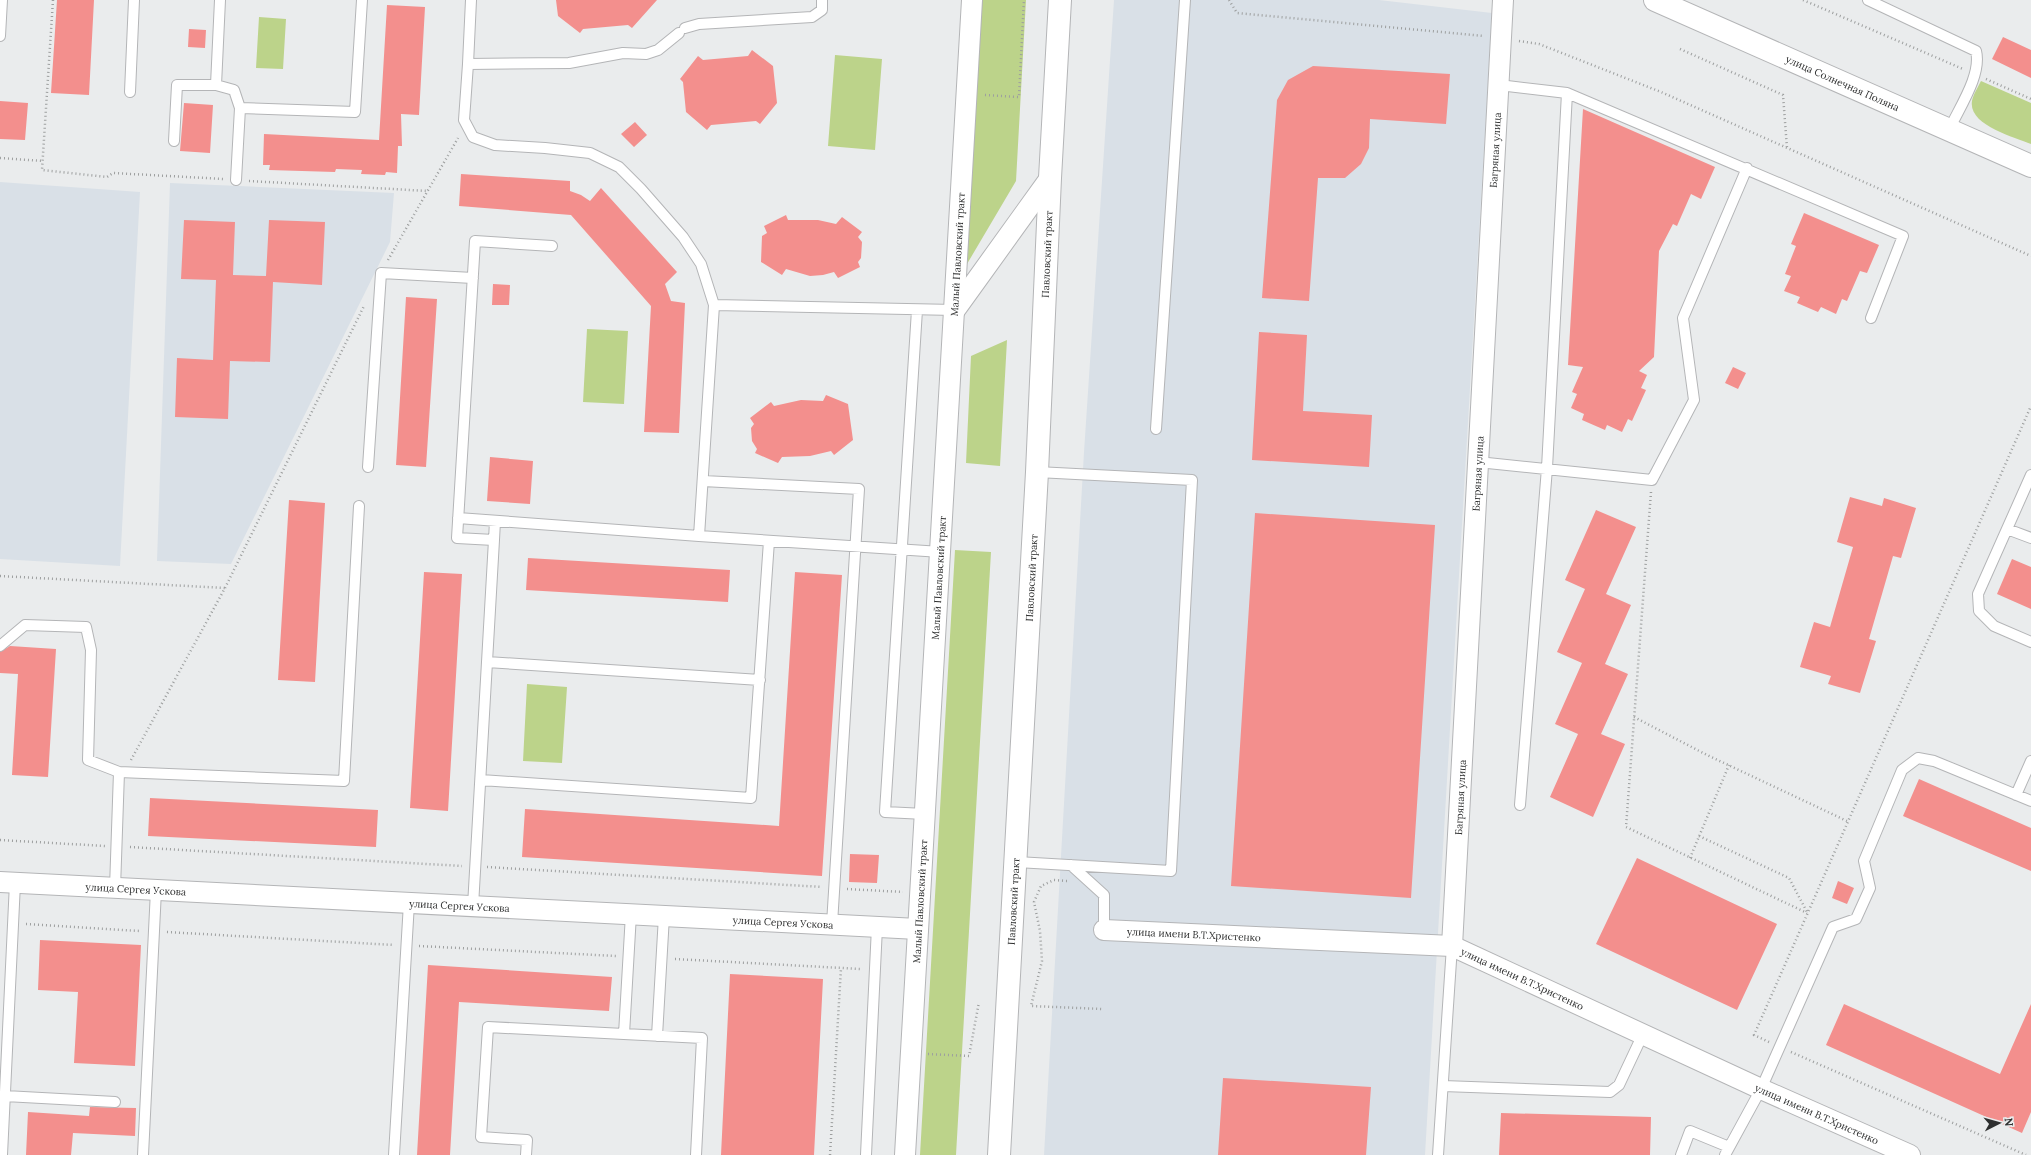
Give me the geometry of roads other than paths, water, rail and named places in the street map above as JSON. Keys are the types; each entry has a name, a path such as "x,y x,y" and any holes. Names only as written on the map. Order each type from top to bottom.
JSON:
{"main road":[{"name":"Павловский тракт","path":"999,1155 1037,472 1050,178 1060,0"},
{"name":"улица Солнечная Поляна","path":"1659,1 2031,166"}],"street":[{"name":"Малый Павловский тракт","path":"905,1155 972,0"},
{"name":"Багряная улица","path":"1452,946 1503,0"},
{"path":"955,310 1050,178"},
{"name":"улица Сергея Ускова","path":"8,882 918,929"},
{"name":"улица имени В.Т.Христенко","path":"1104,930 1452,946 1760,1089 1910,1155"}],"lane":[{"path":"0,36 2,0"},
{"path":"130,92 134,0"},
{"path":"216,85 220,0"},
{"path":"240,108 355,112 362,0"},
{"path":"472,0 464,120 472,137 495,145 545,148 590,153 619,167 641,189 683,237 701,264 714,306 699,536"},
{"path":"468,64 569,63 623,53 646,54 658,50 682,31 698,24 812,17 822,10 822,0"},
{"path":"1156,429 1185,0"},
{"path":"1868,0 1976,51 1979,61 1975,75 1949,130"},
{"path":"174,141 177,85 216,85 234,90 240,108 236,180"},
{"path":"1499,85 1567,94 1747,168 1903,236 1871,318"},
{"path":"1520,805 1547,468 1567,94"},
{"path":"1478,462 1652,480 1694,400 1684,318 1747,168"},
{"path":"494,540 457,538 475,241 552,246"},
{"path":"368,467 380,273 473,278"},
{"path":"714,306 955,310"},
{"path":"917,310 885,812 925,814"},
{"path":"1016,862 1171,872 1192,480 1037,472"},
{"path":"2031,475 1978,594 1979,611 1994,626 2031,642"},
{"path":"703,481 859,489 832,924"},
{"path":"0,646 25,624 86,627 91,650 88,760 119,772 344,781 359,506"},
{"path":"458,518 941,552"},
{"path":"473,906 495,521"},
{"path":"2007,529 2031,538"},
{"path":"481,780 751,798 769,541"},
{"path":"488,662 760,680"},
{"path":"1681,1155 1690,1131 1727,1151 1760,1089 1833,927 1856,919 1870,888 1864,861 1902,770 1918,758 1934,761 2031,801"},
{"path":"2016,796 2031,761"},
{"path":"115,888 119,772"},
{"path":"1071,865 1104,895 1104,930"},
{"path":"2,1155 5,1096 4,1003 14,923 8,882"},
{"path":"143,1155 156,890"},
{"path":"394,1155 409,903"},
{"path":"624,1034 631,914"},
{"path":"657,1036 664,916"},
{"path":"866,1155 877,927"},
{"path":"1438,1155 1452,946"},
{"path":"526,1155 527,1140 481,1138 488,1027 702,1038 696,1155"},
{"path":"1443,1086 1610,1092 1620,1085 1643,1034"},
{"path":"5,1096 115,1102"}]}
